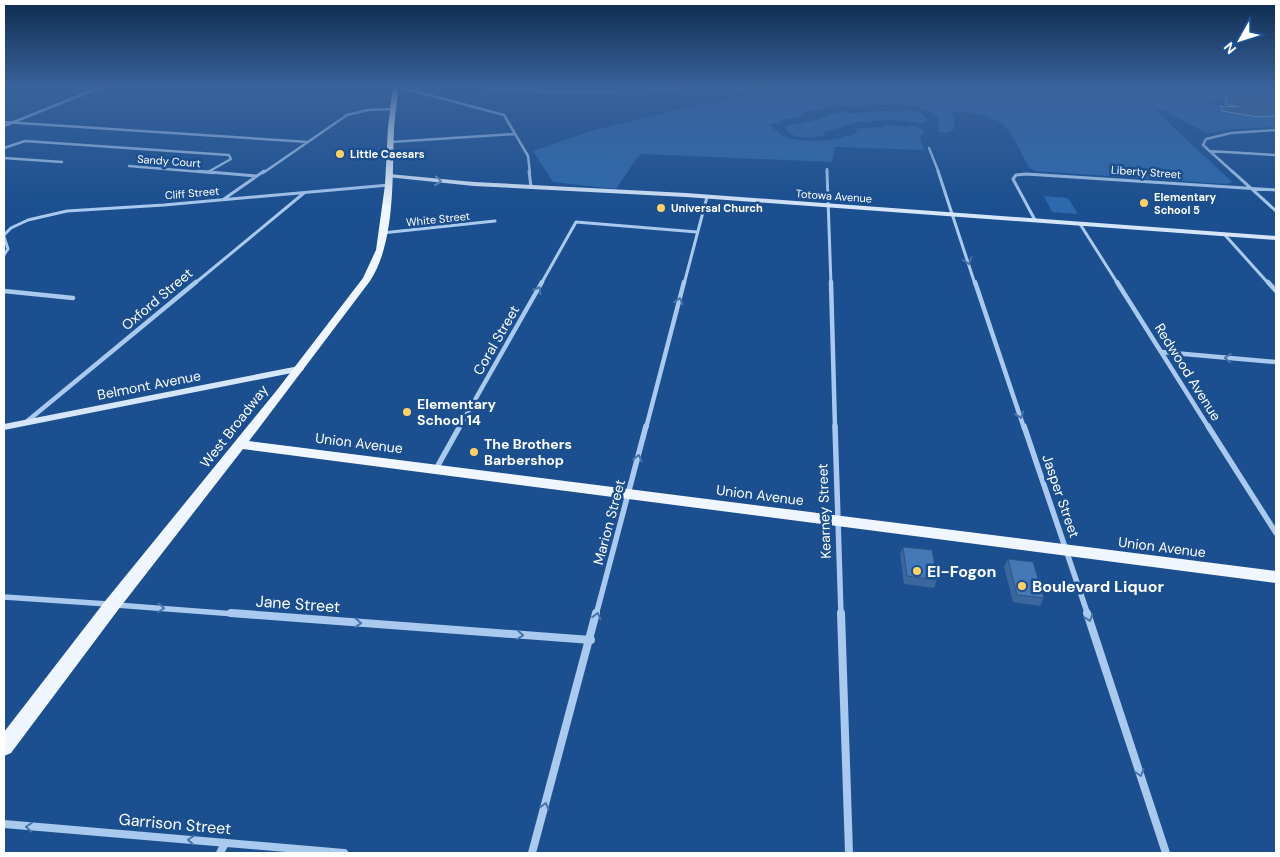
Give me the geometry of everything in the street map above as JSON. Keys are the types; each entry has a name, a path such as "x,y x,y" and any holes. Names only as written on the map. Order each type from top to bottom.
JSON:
{"main road":[{"name":"West Broadway","path":"4,747 112,604 299,369 365,282 378,260 389,181 392,127"},
{"name":"Union Avenue","path":"240,444 1276,577"}],"street":[{"path":"87,127 308,142"},
{"path":"224,199 331,127"},
{"path":"511,127 528,156 531,186"},
{"path":"1276,130 1231,133 1209,137 1203,142 1208,151 1276,211"},
{"path":"391,142 515,134"},
{"name":"Sandy Court","path":"4,148 25,141 230,157 208,172"},
{"name":"Jasper Street","path":"929,148 1067,551 1166,853"},
{"path":"1208,151 1276,155"},
{"path":"4,158 62,162"},
{"name":"Sandy Court","path":"129,166 257,176"},
{"name":"Kearney Street","path":"827,169 849,853"},
{"name":"Liberty Street","path":"1035,220 1013,178 1016,175 1026,174 1276,190"},
{"name":"Totowa Avenue","path":"389,181 531,186 707,197 1276,238"},
{"name":"Cliff Street","path":"4,255 8,248 4,239 7,230 15,225 59,212 304,192 389,181"},
{"name":"Oxford Street","path":"25,423 304,192"},
{"name":"Marion Street","path":"532,853 707,197"},
{"name":"White Street","path":"382,233 495,221"},
{"name":"Coral Street","path":"436,469 576,222 697,232"},
{"name":"Redwood Avenue","path":"1080,224 1276,532"},
{"path":"1224,234 1276,291"},
{"path":"4,291 73,298"},
{"path":"1162,352 1276,362"},
{"name":"Belmont Avenue","path":"4,427 299,369"},
{"name":"Jane Street","path":"4,597 590,640"},
{"name":"Garrison Street","path":"4,824 344,853"},
{"path":"220,853 225,843"}],"shaded area":[{"path":"607,127 772,127 785,137 815,141 844,137 839,135 849,136 858,132 854,129 916,127 924,130 920,138 924,150 835,147 832,162 642,154 637,158 616,189 553,182 533,151"},
{"path":"785,127 845,127 823,133 827,135 798,137 788,132"},
{"path":"939,127 954,127 948,133 939,132"},
{"path":"1006,127 1173,127 1232,182 1227,184 1035,171 1029,167"},
{"path":"1196,127 1276,127 1232,129 1207,133"},
{"path":"1044,196 1068,198 1078,214 1052,212"}],"building":[{"name":"El-Fogon","path":"903,547 932,550 937,580 907,576"},
{"path":"1008,559 1033,562 1044,598 1017,595"}],"place":[{"name":"Little Caesars","path":"340,154"},
{"name":"Elementary School 5","path":"1144,203"},
{"name":"Universal Church","path":"661,208"},
{"name":"Elementary School 14","path":"407,412"},
{"name":"The Brothers Barbershop","path":"474,452"},
{"name":"El-Fogon","path":"917,571"},
{"name":"Boulevard Liquor","path":"1022,586"}]}
